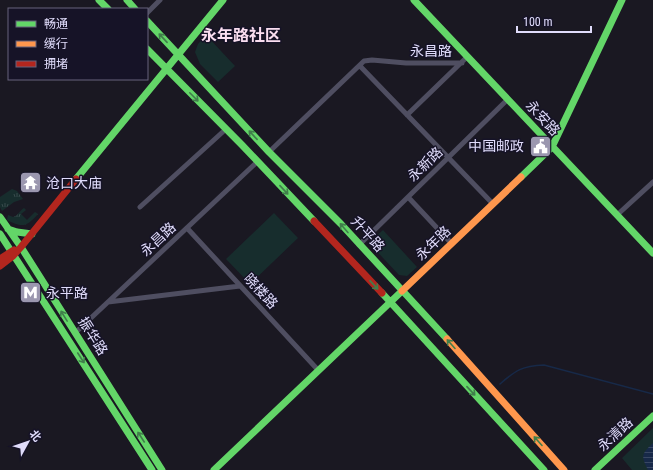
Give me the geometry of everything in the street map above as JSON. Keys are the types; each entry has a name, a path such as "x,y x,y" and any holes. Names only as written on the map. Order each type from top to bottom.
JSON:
{"main road":[{"path":"99,0 107,8"},
{"path":"127,0 134,8"},
{"path":"0,266 21,247 32,234 107,140 179,55 223,0"},
{"name":"永安路","path":"414,0 653,253"},
{"name":"永年路","path":"214,470 552,147 622,0"},
{"name":"升平路","path":"148,23 269,152 341,224 359,245 403,290 564,470"},
{"path":"148,50 226,129 390,302 544,470"},
{"name":"振华路","path":"0,217 21,247 162,470"},
{"path":"8,229 32,234"},
{"name":"振华路","path":"0,234 152,470"},
{"path":"0,259 12,254"},
{"name":"永清路","path":"595,470 653,416"}],"street":[{"path":"148,12 160,0"},
{"path":"407,115 467,57"},
{"name":"永昌路","path":"269,152 364,61 462,63"},
{"path":"360,66 493,204"},
{"name":"永新路","path":"359,245 508,99"},
{"path":"140,207 226,129"},
{"name":"永昌路","path":"75,333 257,162"},
{"path":"617,215 653,182"},
{"path":"408,197 452,244"},
{"name":"晓楼路","path":"187,228 318,370"},
{"path":"108,302 240,286"}],"green space":[{"path":"206,35 235,66 218,82 200,64 195,52 198,44"},
{"path":"12,189 17,191 23,199 14,202 2,211 0,207 0,197"},
{"path":"24,208 26,210 21,214 27,220 35,212 38,214 30,222 24,225 7,220 8,215 13,217"},
{"path":"274,213 298,238 250,284 226,259"},
{"path":"383,230 417,267 407,276 399,275 369,243"},
{"path":"653,428 653,470 632,470 622,458"}],"water":[{"path":"653,443 653,470 648,470 643,455"}],"waterway":[{"path":"500,384 520,370 530,366 544,365 653,394"}],"traffic: fast":[{"path":"99,0 107,8"},
{"path":"127,0 134,8"},
{"path":"76,179 223,0"},
{"path":"414,0 653,253"},
{"path":"521,177 552,147 622,0"},
{"path":"148,22 269,152 341,224 447,339"},
{"path":"148,50 242,145 314,221"},
{"path":"0,217 21,247 162,470"},
{"path":"8,229 32,234"},
{"path":"0,234 152,470"},
{"path":"214,470 402,291"},
{"path":"382,293 544,470"},
{"path":"595,470 653,416"}],"traffic: slow":[{"path":"402,291 521,177"},
{"path":"447,339 564,470"}],"traffic: jam":[{"path":"0,266 13,256 21,247 76,179"},
{"path":"314,221 382,293"},
{"path":"0,259 14,250"}],"place":[{"name":"中国邮政","path":"540,146"},
{"name":"沧口大庙","path":"31,183"},
{"name":"永平路","path":"31,293"}],"district":[{"name":"永年路社区","path":"241,35"}]}
